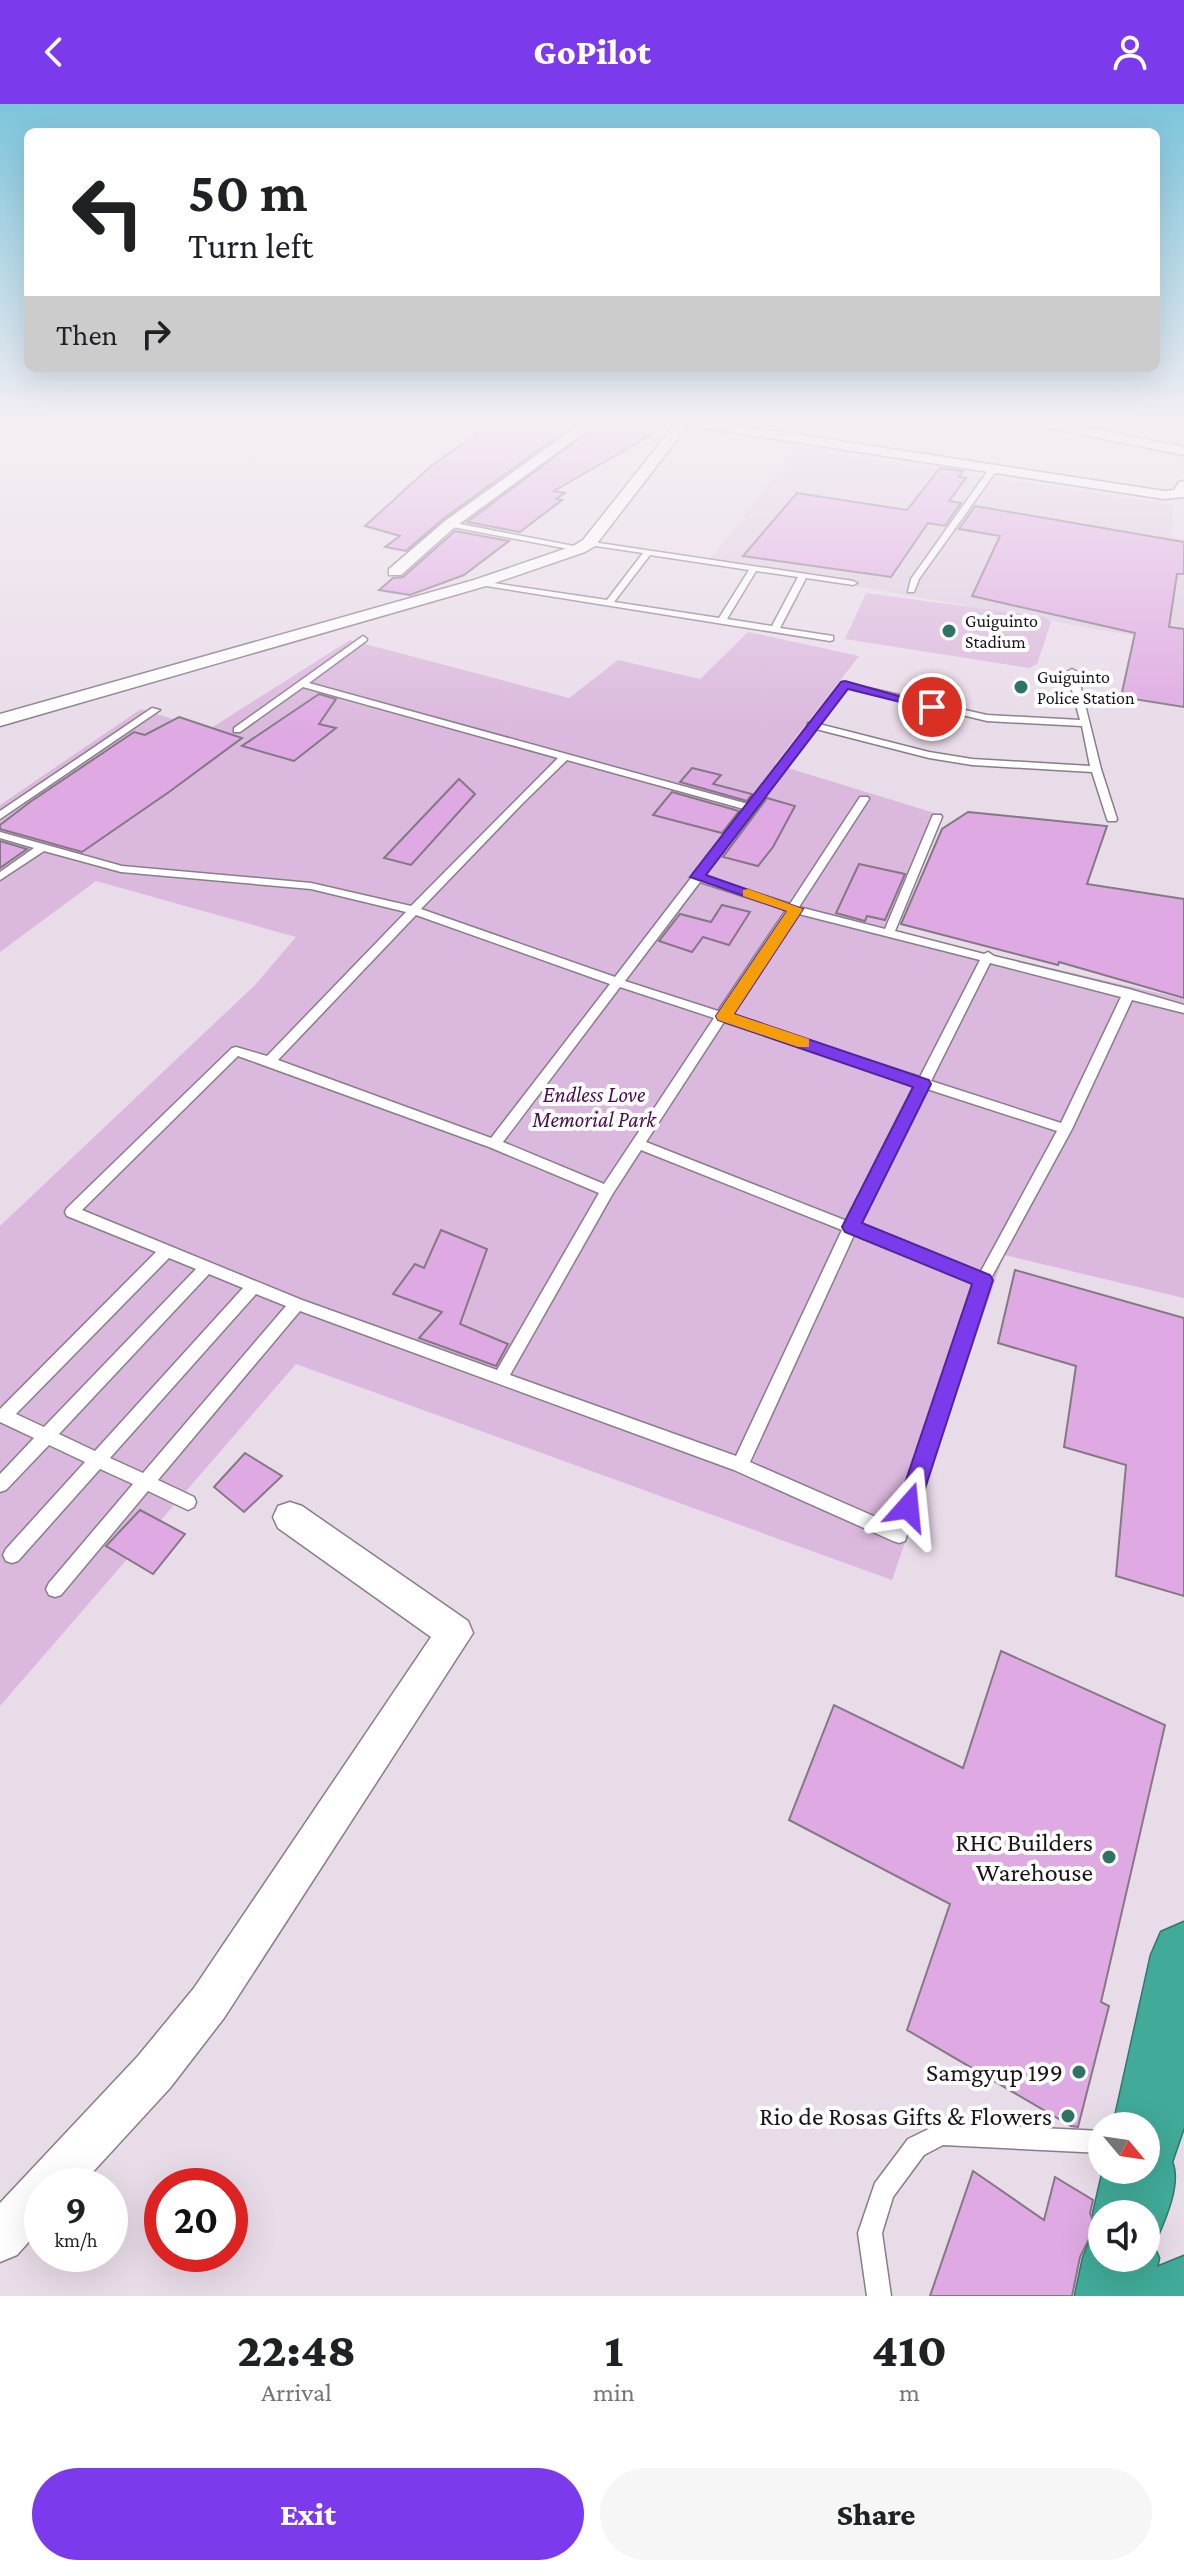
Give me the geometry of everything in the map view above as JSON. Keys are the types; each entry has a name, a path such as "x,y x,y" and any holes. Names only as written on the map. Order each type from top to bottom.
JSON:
{"highway":[{"path":"1151,2112 1184,1955"},
{"path":"1113,2296 1118,2272"}],"street":[{"path":"395,572 447,526"},
{"path":"0,720 480,583 584,546 600,526"},
{"path":"65,2168 154,2072 209,2003 455,1633 290,1517"},
{"path":"0,2238 24,2212"}],"lane":[{"path":"464,526 853,583"},
{"path":"911,590 915,579 953,526"},
{"path":"609,603 647,553"},
{"path":"722,620 753,569"},
{"path":"775,629 803,576"},
{"path":"480,583 830,638"},
{"path":"237,730 363,639"},
{"path":"1072,672 1112,819"},
{"path":"302,684 750,808"},
{"path":"494,1144 845,684 987,718 1086,723"},
{"path":"0,816 155,710"},
{"path":"811,725 929,755 972,762 1096,769"},
{"path":"269,1061 566,756"},
{"path":"500,1379 607,1191 795,909 864,799"},
{"path":"889,932 937,817"},
{"path":"0,835 146,874 311,886 413,910 619,983 1065,1129"},
{"path":"0,877 41,848"},
{"path":"697,877 795,909 988,956 1184,1009"},
{"path":"740,1465 851,1227 988,956"},
{"path":"607,1191 494,1144 236,1051 72,1212 297,1304 740,1465 899,1535 983,1280 1065,1129 1129,993"},
{"path":"638,1144 983,1280"},
{"path":"166,1251 4,1416 188,1502"},
{"path":"0,1485 206,1268"},
{"path":"12,1555 100,1461 253,1287"},
{"path":"55,1589 297,1304"},
{"path":"879,2296 870,2233 883,2191 916,2147 941,2134 1088,2141"}],"shaded area":[{"path":"736,526 1172,526 1172,537 1184,539 1184,641 1124,634 709,560"}],"green space":[{"name":"Guiguinto Stadium","path":"866,593 1044,617 1051,622 1037,664 1029,668 845,639"},
{"name":"Endless Love Memorial Park","path":"748,632 859,656 775,764 941,815 888,930 1184,999 1184,1298 1004,1255 892,1580 296,1364 0,1706 0,1226 255,985 296,937 96,881 0,952 0,805 141,709 208,730 350,640 569,698 618,660 700,679"}],"building":[{"path":"366,526 435,526 406,551 385,547 400,536"},
{"path":"490,526 527,526 520,532"},
{"path":"768,526 926,526 891,577 743,556"},
{"path":"961,526 1093,526 1184,542 1184,574 1177,574 1169,627 1184,629 1184,707 1121,697 1135,633 972,596 1000,536 959,529"},
{"path":"455,531 509,541 464,575 410,595 379,590 393,578 403,577"},
{"path":"319,694 336,699 319,724 336,728 294,761 242,746"},
{"path":"179,717 242,738 82,852 0,829 0,825 30,802 134,732 145,735"},
{"path":"692,768 721,775 713,784 752,794 747,801 680,782"},
{"path":"459,779 475,794 411,865 384,858"},
{"path":"672,792 739,811 722,833 653,815"},
{"path":"767,798 795,806 773,847 758,866 723,857"},
{"path":"968,812 1107,826 1087,884 1184,899 1184,998 1059,962 1058,965 901,924 942,829"},
{"path":"0,841 27,849 0,868"},
{"path":"859,864 905,874 885,920 867,916 865,921 836,913"},
{"path":"722,905 750,912 729,945 703,937 692,952 659,941 680,914 711,922"},
{"path":"441,1230 487,1249 460,1324 508,1344 496,1366 419,1338 442,1312 393,1294 415,1264 424,1268"},
{"path":"1015,1270 1184,1318 1184,1596 1116,1576 1126,1465 1064,1447 1076,1366 998,1343"},
{"path":"245,1453 282,1476 244,1512 214,1487"},
{"path":"140,1510 185,1534 153,1574 106,1546"},
{"path":"1001,1651 1165,1725 1101,2002 1109,2006 1078,2127 1071,2126 907,2030 950,1904 789,1820 834,1705 963,1768"},
{"path":"973,2171 1044,2220 1055,2177 1093,2200 1088,2200 1088,2241 1080,2257 1072,2296 930,2296"}],"slow traffic":[{"path":"748,893 795,909 724,1016 804,1043"}],"place":[{"name":"Guiguinto Stadium","path":"949,631"},
{"name":"Guiguinto Police Station","path":"1021,687"},
{"name":"RHC Builders Warehouse","path":"1109,1857"},
{"name":"Samgyup 199","path":"1079,2072"},
{"name":"Rio de Rosas Gifts & Flowers","path":"1068,2116"}],"route":[{"path":"908,1507 983,1280 851,1227 923,1084 724,1016 795,909 697,877 845,684 932,707"}]}
